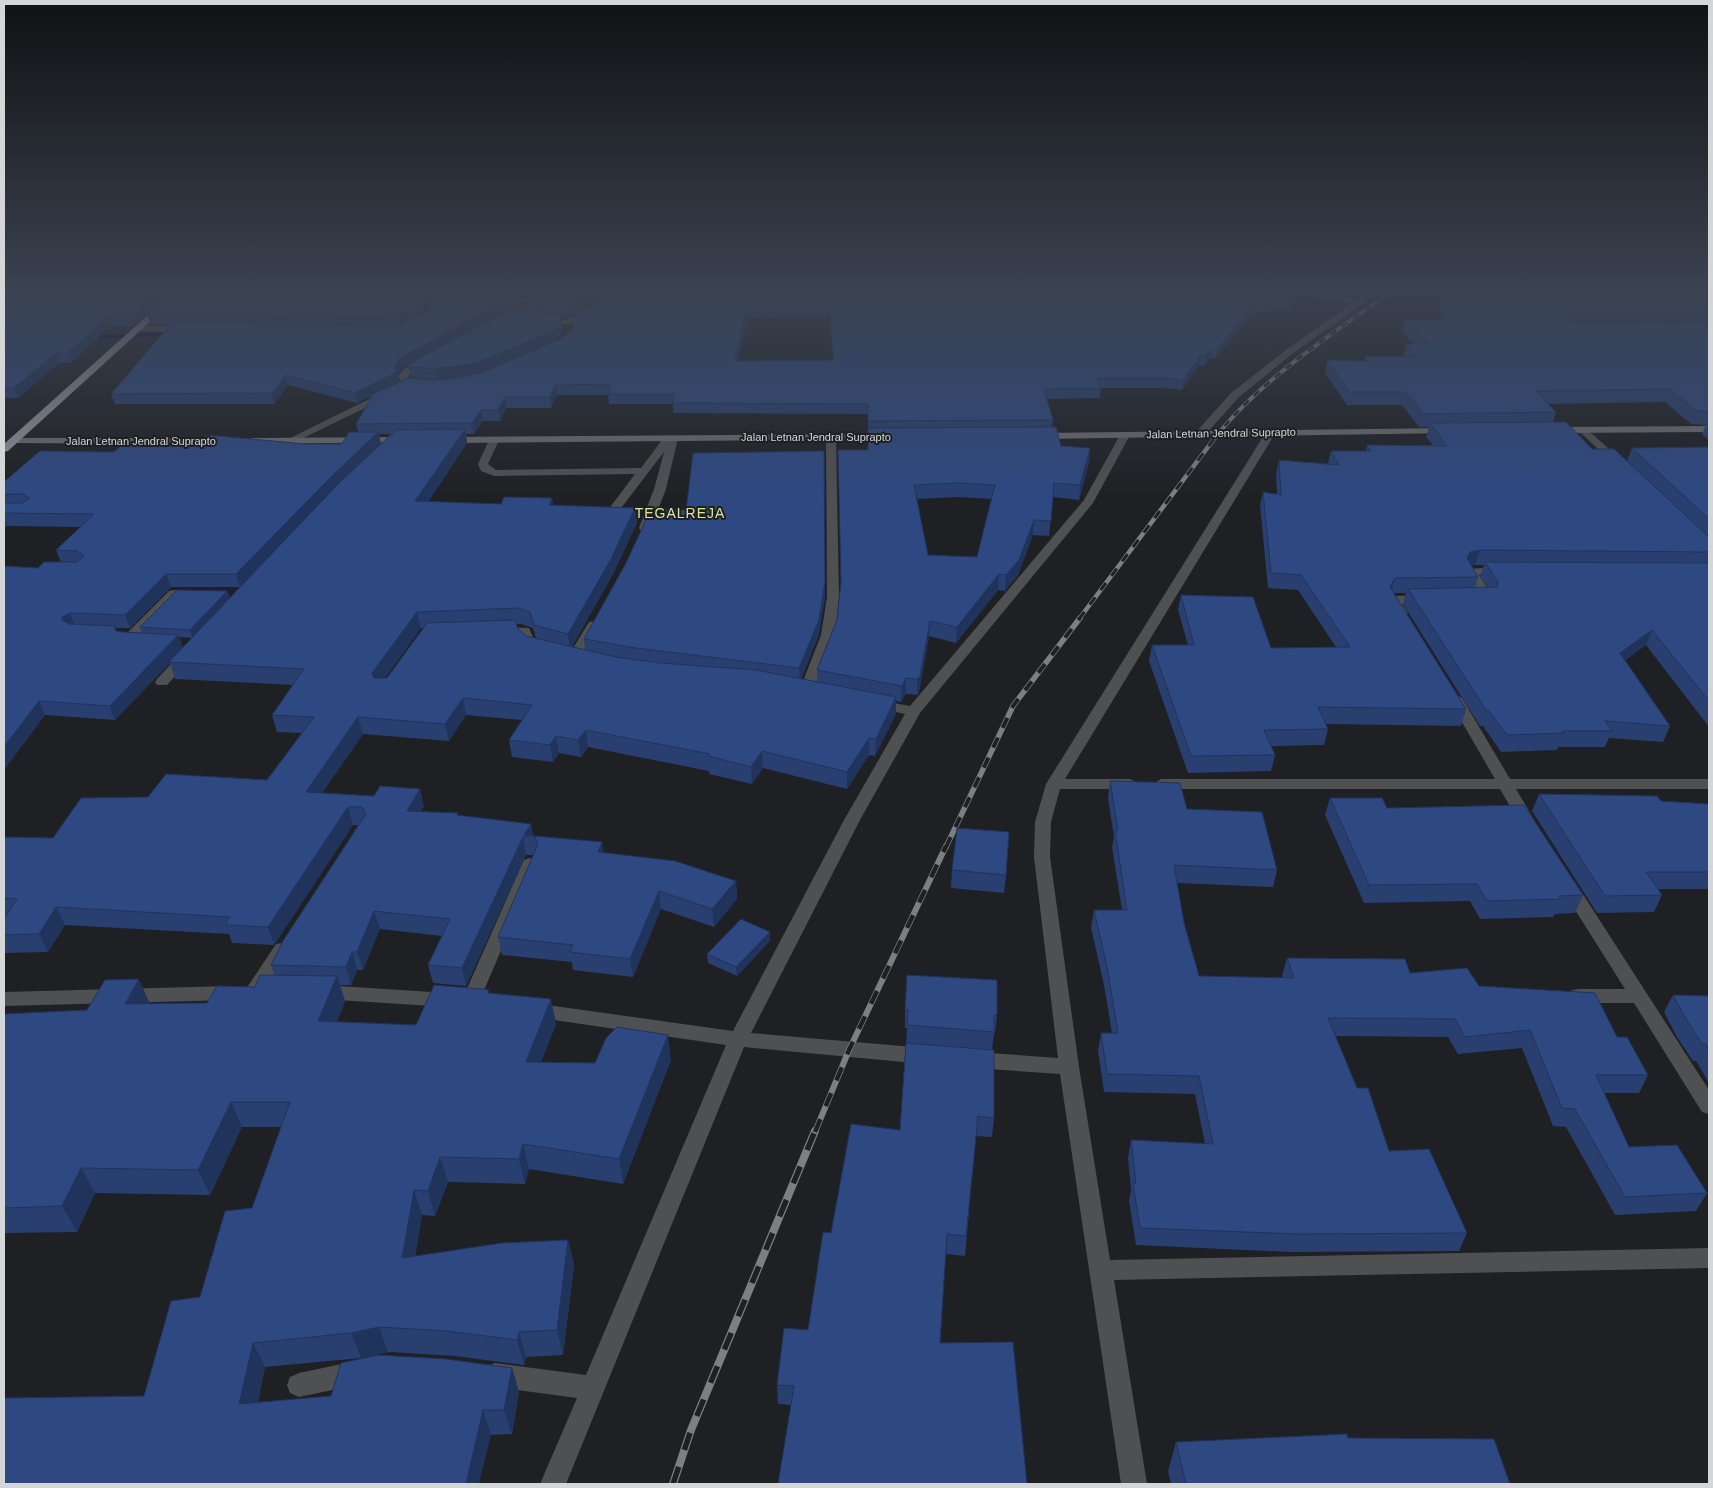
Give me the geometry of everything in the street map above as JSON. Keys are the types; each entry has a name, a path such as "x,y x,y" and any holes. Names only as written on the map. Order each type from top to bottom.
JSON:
{"highway":[{"path":"4,449 8,441 103,359"}],"main road":[{"path":"1545,430 1709,429"},
{"name":"Jalan Letnan Jendral Suprapto","path":"1027,436 1457,431"},
{"name":"Jalan Letnan Jendral Suprapto","path":"434,440 899,436"},
{"name":"Jalan Letnan Jendral Suprapto","path":"8,441 414,440"}],"street":[{"path":"289,441 414,384 404,380 403,376 407,371 428,359"},
{"path":"1200,434 1234,395 1279,359"},
{"path":"1584,430 1626,469"},
{"path":"1134,1484 1068,1067 1042,857 1043,822 1054,784 1271,432"},
{"path":"553,1484 738,1039 852,820 914,711 1089,500 1126,436"},
{"path":"790,686 812,690 828,635 834,597 830,437"},
{"path":"611,514 671,438"},
{"path":"641,538 660,489 671,438"},
{"path":"383,451 394,440"},
{"path":"494,440 483,464 484,469 494,473 645,471"},
{"path":"1466,599 1486,598 1470,572 1514,571"},
{"path":"154,642 128,640 176,592 186,592"},
{"path":"1408,625 1394,600 1440,599"},
{"path":"486,631 524,631 529,644 553,653 581,660 599,617"},
{"path":"113,633 132,634"},
{"path":"162,682 192,650"},
{"path":"1448,687 1503,783 1540,840"},
{"path":"866,701 914,711"},
{"path":"1054,784 1709,784"},
{"path":"301,992 391,995 479,1004 532,861"},
{"path":"1560,873 1709,1106"},
{"path":"4,999 264,992 292,935"},
{"path":"1559,996 1638,996"},
{"path":"517,1008 738,1039 1068,1067"},
{"path":"1100,1270 1709,1258"},
{"path":"299,1385 379,1368"},
{"path":"475,1373 593,1388"}],"building":[{"path":"4,359 48,359 14,388 4,388"},
{"path":"141,359 399,359 394,366 397,372 355,393 286,375 272,393 111,394"},
{"path":"417,359 485,359 476,363 436,369 408,367 409,364"},
{"path":"513,359 734,359 734,361 1198,359 1183,380 1167,378 1097,378 1101,388 1044,389 1053,420 868,421 868,404 673,403 675,394 608,394 611,384 556,385 550,397 505,397 498,410 481,410 472,423 356,424 372,397 369,396 408,378 436,380 460,378 483,372"},
{"path":"1366,359 1709,359 1709,411 1696,411 1670,389 1536,391 1556,412 1423,414 1406,392 1350,392 1327,360 1367,361"},
{"path":"1566,422 1592,449 1614,449 1709,537 1709,552 1480,550 1470,552 1467,558 1478,577 1395,578 1390,587 1466,709 1318,707 1328,729 1264,730 1275,755 1191,756 1152,645 1194,645 1181,595 1253,597 1271,648 1350,647 1301,575 1271,573 1263,492 1281,495 1279,460 1339,465 1331,451 1371,451 1367,445 1447,446 1430,423"},
{"path":"1056,427 1061,446 1090,448 1080,485 1054,483 1051,521 1034,520 1019,560 1006,575 999,574 957,627 930,621 920,676 917,679 906,678 902,686 817,670 837,620 841,582 838,450 868,450 868,428","holes":["959,483 995,485 977,557 928,555 914,485"]},
{"path":"465,429 415,501 501,504 504,497 552,498 549,505 635,508 611,559 568,634 534,625 530,612 518,608 417,612 372,673 374,678 387,678 427,623 515,620 518,629 526,636 616,657 660,663 756,670 896,697 876,739 869,738 847,772 762,751 751,767 708,756 710,754 586,730 578,740 556,736 550,745 509,740 532,705 463,698 445,724 358,717 306,792 374,796 380,786 420,789 407,811 458,813 457,815 531,824 524,835 602,842 598,852 675,861 736,881 712,909 659,891 630,959 570,952 573,945 498,937 538,844 535,837 523,837 462,968 428,965 450,919 374,911 357,952 352,952 346,967 271,965 283,941 366,814 362,807 348,807 268,927 225,925 230,917 56,907 39,934 4,935 4,919 17,899 4,898 4,837 53,838 81,798 148,797 166,774 267,780 314,717 272,715 304,669 169,662 339,483 396,430"},
{"path":"349,432 378,432 236,574 166,574 125,615 70,613 62,617 62,620 69,624 114,626 116,631 123,632 178,635 110,706 39,701 4,747 4,566 38,568 44,562 77,562 84,556 77,551 56,550 94,514 4,513 4,503 22,503 30,498 22,494 4,494 4,481 40,451 114,452 121,446 198,446 207,435 306,444 342,444"},
{"path":"1709,447 1709,519 1632,448"},
{"path":"824,451 825,582 819,620 799,668 636,648 584,639 626,563 651,509 686,510 693,453"},
{"path":"1485,562 1709,563 1709,701 1652,630 1620,653 1670,726 1605,721 1612,731 1562,731 1564,733 1507,735 1488,710 1486,710 1408,589 1497,587 1498,582"},
{"path":"177,590 227,591 190,630 140,627"},
{"path":"1110,781 1180,783 1187,809 1262,812 1277,870 1174,865 1184,923 1199,976 1294,978 1287,958 1405,959 1410,973 1467,968 1479,986 1595,993 1617,1037 1627,1037 1648,1075 1596,1075 1629,1147 1677,1145 1707,1193 1625,1197 1575,1109 1562,1108 1530,1030 1465,1037 1455,1019 1328,1018 1357,1088 1368,1088 1389,1151 1429,1149 1467,1233 1297,1234 1140,1228 1133,1183 1136,1183 1131,1140 1213,1144 1199,1076 1107,1074 1101,1033 1118,1033 1107,967 1094,910 1127,910 1115,830 1118,830"},
{"path":"1539,794 1657,796 1661,801 1709,804 1709,872 1646,872 1662,895 1605,896"},
{"path":"1330,798 1382,798 1387,808 1524,805 1583,895 1559,896 1561,899 1487,901 1477,884 1369,885"},
{"path":"957,828 1009,832 1006,875 952,870"},
{"path":"741,919 770,932 736,967 707,954"},
{"path":"260,975 337,976 318,1021 416,1025 434,985 481,989 489,990 488,993 551,999 526,1062 595,1063 606,1038 617,1027 668,1035 619,1159 523,1144 519,1159 440,1157 428,1191 414,1190 402,1258 502,1243 568,1240 557,1330 519,1332 517,1340 447,1331 379,1327 351,1333 253,1343 239,1404 331,1396 341,1363 378,1355 446,1359 512,1368 504,1410 483,1410 466,1484 4,1484 4,1398 144,1396 171,1301 200,1297 225,1211 252,1208 290,1102 231,1102 198,1170 81,1168 62,1206 4,1208 4,1014 87,1010 105,980 139,979 125,1004 207,1003 217,986 255,987"},
{"path":"907,975 997,980 997,1015 994,1015 994,1032 907,1025 908,1010 905,1010"},
{"path":"1673,995 1709,996 1709,1050 1706,1044 1702,1044"},
{"path":"906,1043 994,1050 994,1118 978,1116 966,1236 947,1234 940,1343 1013,1342 1027,1484 778,1484 794,1386 777,1385 784,1328 808,1330 823,1232 831,1233 851,1124 900,1130"},
{"path":"1347,1434 1348,1438 1494,1439 1510,1484 1186,1484 1176,1442"}],"railway":[{"path":"1216,437 1253,396 1297,359"},
{"path":"1079,619 1217,435"},
{"path":"946,847 1013,706 1080,618"},
{"path":"815,1132 849,1050 946,846"},
{"path":"673,1484 691,1430 815,1131"}],"district":[{"name":"TEGALREJA","path":"680,513"}]}
